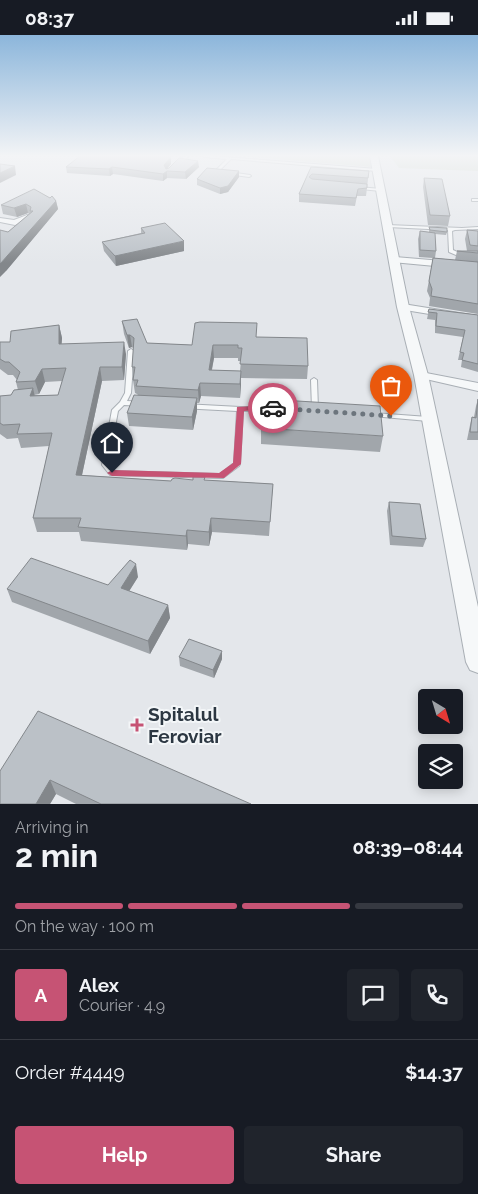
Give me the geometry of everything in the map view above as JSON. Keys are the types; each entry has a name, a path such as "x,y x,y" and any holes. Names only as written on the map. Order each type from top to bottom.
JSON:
{"street":[{"path":"381,192 403,307 421,375 475,637 478,662"},
{"path":"0,220 15,223 27,217"},
{"path":"395,260 478,267"},
{"path":"403,307 478,319"},
{"path":"421,375 478,387"}],"lane":[{"path":"388,226 450,229 478,228"},
{"path":"450,229 478,234"},
{"path":"450,229 452,251 466,257 478,258"},
{"path":"131,351 128,393 123,403 115,411 104,465 112,473 221,476 237,464 240,409"},
{"path":"314,380 315,411"},
{"path":"123,403 240,409 258,407 277,408"},
{"path":"306,410 324,411"},
{"path":"363,414 430,419"}],"building":[{"path":"28,192 39,192 50,198 52,196 56,201 0,264 0,230 8,232 33,211 30,211 31,207 26,204 14,208 1,205"},
{"path":"300,192 357,192 356,198 299,194"},
{"path":"426,192 445,192 450,216 430,215"},
{"path":"165,223 184,241 115,256 102,242 145,233 141,228"},
{"path":"429,227 447,228 447,232 430,230"},
{"path":"467,230 478,231 478,246 470,245"},
{"path":"420,231 435,233 436,251 420,250"},
{"path":"457,251 478,251 478,253"},
{"path":"433,258 478,262 478,304 431,296 432,289 429,281"},
{"path":"429,309 478,315 478,364 462,360 464,353 460,352 465,330 436,326 437,313 428,312"},
{"path":"137,319 147,343 192,345 195,323 257,323 256,337 307,338 308,366 240,364 242,348 238,348 238,345 213,345 209,370 241,371 240,384 200,383 198,390 136,386 138,380 133,380 135,367 132,367 134,338 127,335 122,321"},
{"path":"59,325 59,344 124,342 122,367 100,367 76,475 171,481 175,478 193,480 193,477 205,477 204,480 273,484 270,522 211,518 209,532 187,530 186,536 78,527 81,518 33,518 52,433 17,434 20,424 3,425 0,423 0,396 11,395 14,390 33,388 30,396 58,395 66,368 42,369 35,381 16,382 20,372 9,362 0,359 0,342 10,342 11,331"},
{"path":"134,395 197,398 192,417 127,413"},
{"path":"264,399 380,406 383,436 261,428"},
{"path":"478,399 478,432 470,432 472,417 476,418"},
{"path":"389,502 420,504 426,539 392,536"},
{"path":"31,558 108,585 130,560 136,564 121,588 168,605 148,641 7,589"},
{"path":"189,639 222,651 213,670 179,657"},
{"path":"38,711 251,804 101,804 50,780 36,804 0,804 0,771"}],"way so far":[{"path":"273,408 391,416"}],"place":[{"name":"Spitalul Feroviar","path":"137,725"}],"route":[{"path":"112,473 221,476 237,464 240,409 273,408"}]}
